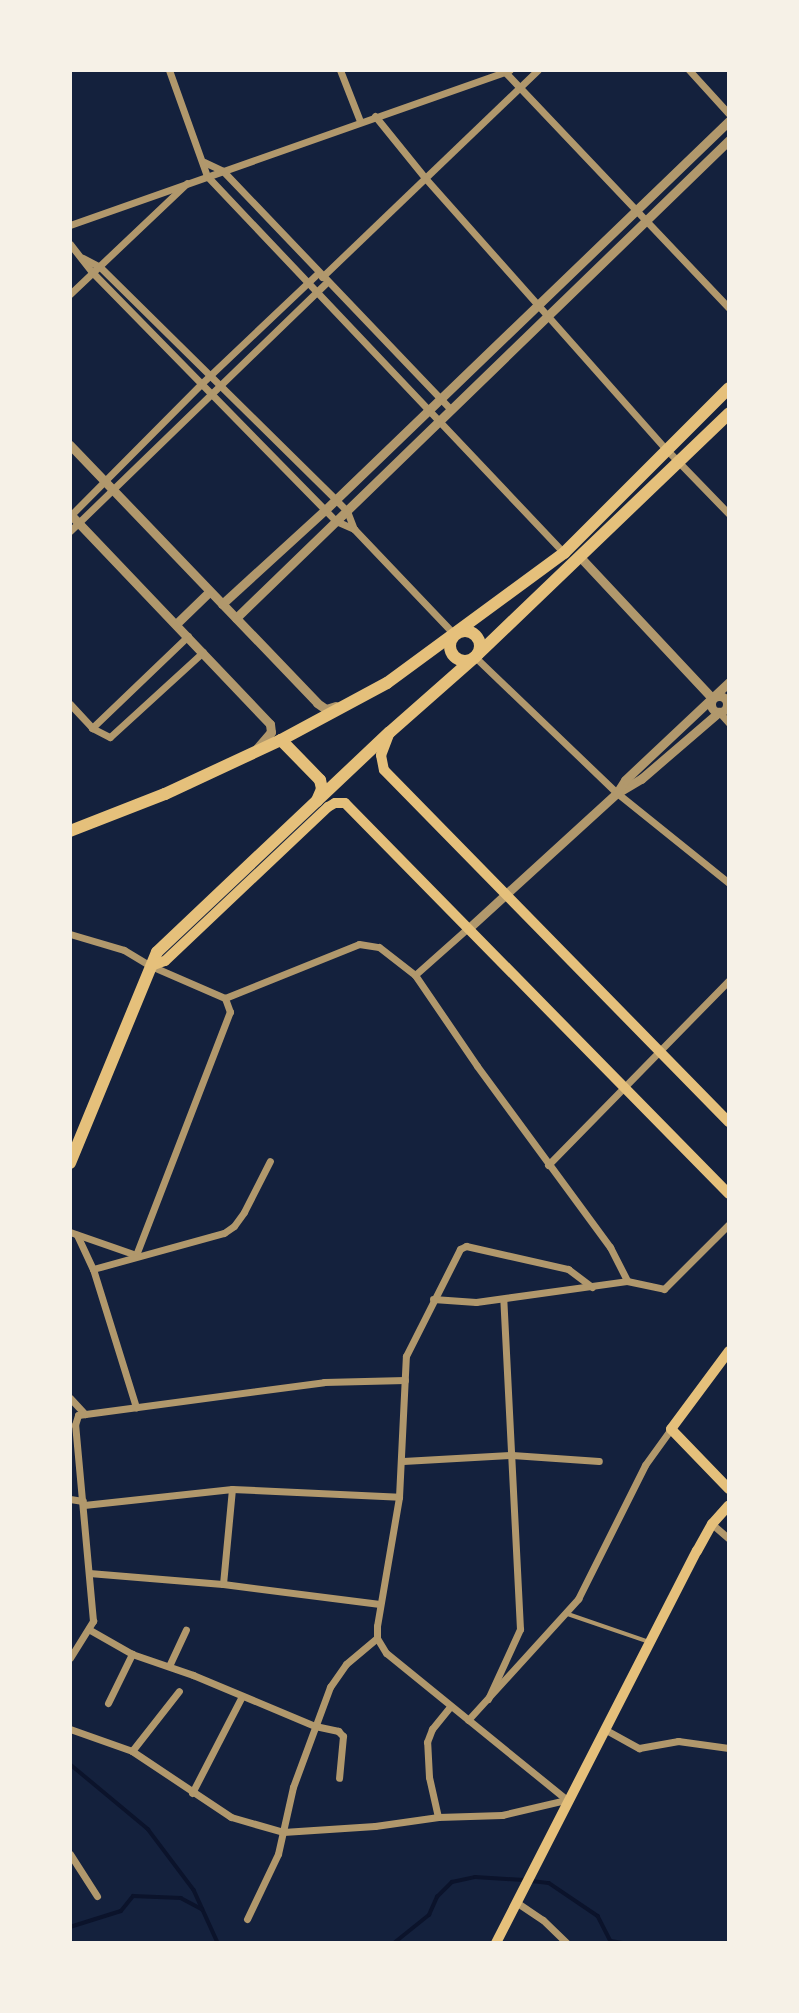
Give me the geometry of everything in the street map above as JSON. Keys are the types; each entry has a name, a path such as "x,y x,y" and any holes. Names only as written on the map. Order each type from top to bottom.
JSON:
{"main road":[{"path":"70,831 165,794 281,740 387,683 564,553 729,388"},
{"path":"70,1163 157,952 368,752 475,657 729,414"},
{"path":"467,631 478,637 480,649 475,657 466,661 456,657 450,649 455,635 467,631"},
{"path":"390,732 381,755 384,770 729,1122"},
{"path":"281,740 320,780 322,789 317,801"},
{"path":"151,966 165,961 328,807 338,802 349,806 729,1194"},
{"path":"729,1351 671,1429 729,1489"},
{"path":"496,1943 567,1800 652,1643 712,1524 729,1504"}],"street":[{"path":"169,70 207,176 564,553"},
{"path":"341,70 360,121"},
{"path":"70,531 316,292 323,277 538,70"},
{"path":"689,70 729,114"},
{"path":"70,225 492,73 507,71 645,222 729,308"},
{"path":"375,116 426,179 666,449 729,514"},
{"path":"222,604 325,510 729,121"},
{"path":"236,618 729,141"},
{"path":"204,162 223,171 451,410"},
{"path":"70,295 191,180"},
{"path":"70,244 93,273 336,522 354,529"},
{"path":"83,258 100,267 208,377 347,511 354,529 455,635"},
{"path":"255,751 271,732 270,724 70,515 307,283 323,277"},
{"path":"70,445 273,659 326,709 361,698"},
{"path":"580,556 712,698"},
{"path":"176,624 209,592"},
{"path":"92,728 188,636"},
{"path":"70,704 92,728 110,737 203,652"},
{"path":"475,657 617,793 729,883"},
{"path":"617,793 625,780 729,682"},
{"path":"415,975 507,895 617,793 640,779 728,704 720,696 712,698"},
{"path":"712,698 710,706 729,723"},
{"path":"70,934 124,950 151,966 225,998 359,944 379,947 415,975 548,1165 610,1247 627,1281"},
{"path":"548,1165 729,980"},
{"path":"136,1255 230,1012 225,998"},
{"path":"93,1269 136,1255 224,1233 234,1226 270,1161"},
{"path":"433,1299 451,1302 503,1299 627,1281 664,1289 729,1224"},
{"path":"73,1233 136,1255"},
{"path":"73,1233 93,1269 136,1407"},
{"path":"567,1800 386,1653 377,1639 403,1461 406,1356 460,1249 466,1246 568,1269 592,1287"},
{"path":"488,1699 520,1629 503,1299"},
{"path":"82,1414 324,1382 405,1380"},
{"path":"70,1398 82,1414"},
{"path":"70,1658 90,1630 93,1611 75,1425 82,1414"},
{"path":"468,1720 568,1614 589,1580 645,1465 671,1429"},
{"path":"403,1461 512,1455 599,1461"},
{"path":"70,1499 84,1503 232,1489 399,1497"},
{"path":"223,1584 232,1489"},
{"path":"712,1524 729,1539"},
{"path":"89,1573 223,1584 380,1604"},
{"path":"90,1630 132,1654 315,1726 338,1731 343,1736 340,1778"},
{"path":"169,1667 186,1630"},
{"path":"247,1919 278,1854 293,1787 330,1687 346,1664 377,1639"},
{"path":"108,1703 132,1654"},
{"path":"132,1751 179,1690"},
{"path":"192,1793 242,1696"},
{"path":"438,1817 429,1777 427,1742 432,1730 450,1707"},
{"path":"70,1729 132,1751 231,1817 284,1832 365,1827 438,1817 502,1815 567,1800"},
{"path":"606,1730 639,1748 678,1741 729,1748"},
{"path":"70,1854 97,1896"},
{"path":"518,1898 567,1943"}],"lane":[{"path":"568,1614 652,1643"}],"waterway":[{"path":"70,1764 148,1829 194,1890 218,1943"},
{"path":"394,1943 429,1915 437,1897 452,1882 475,1877 524,1880"},
{"path":"532,1881 549,1883 598,1916 611,1941 624,1943"},
{"path":"70,1927 121,1911 133,1896 181,1898 202,1909"}]}
